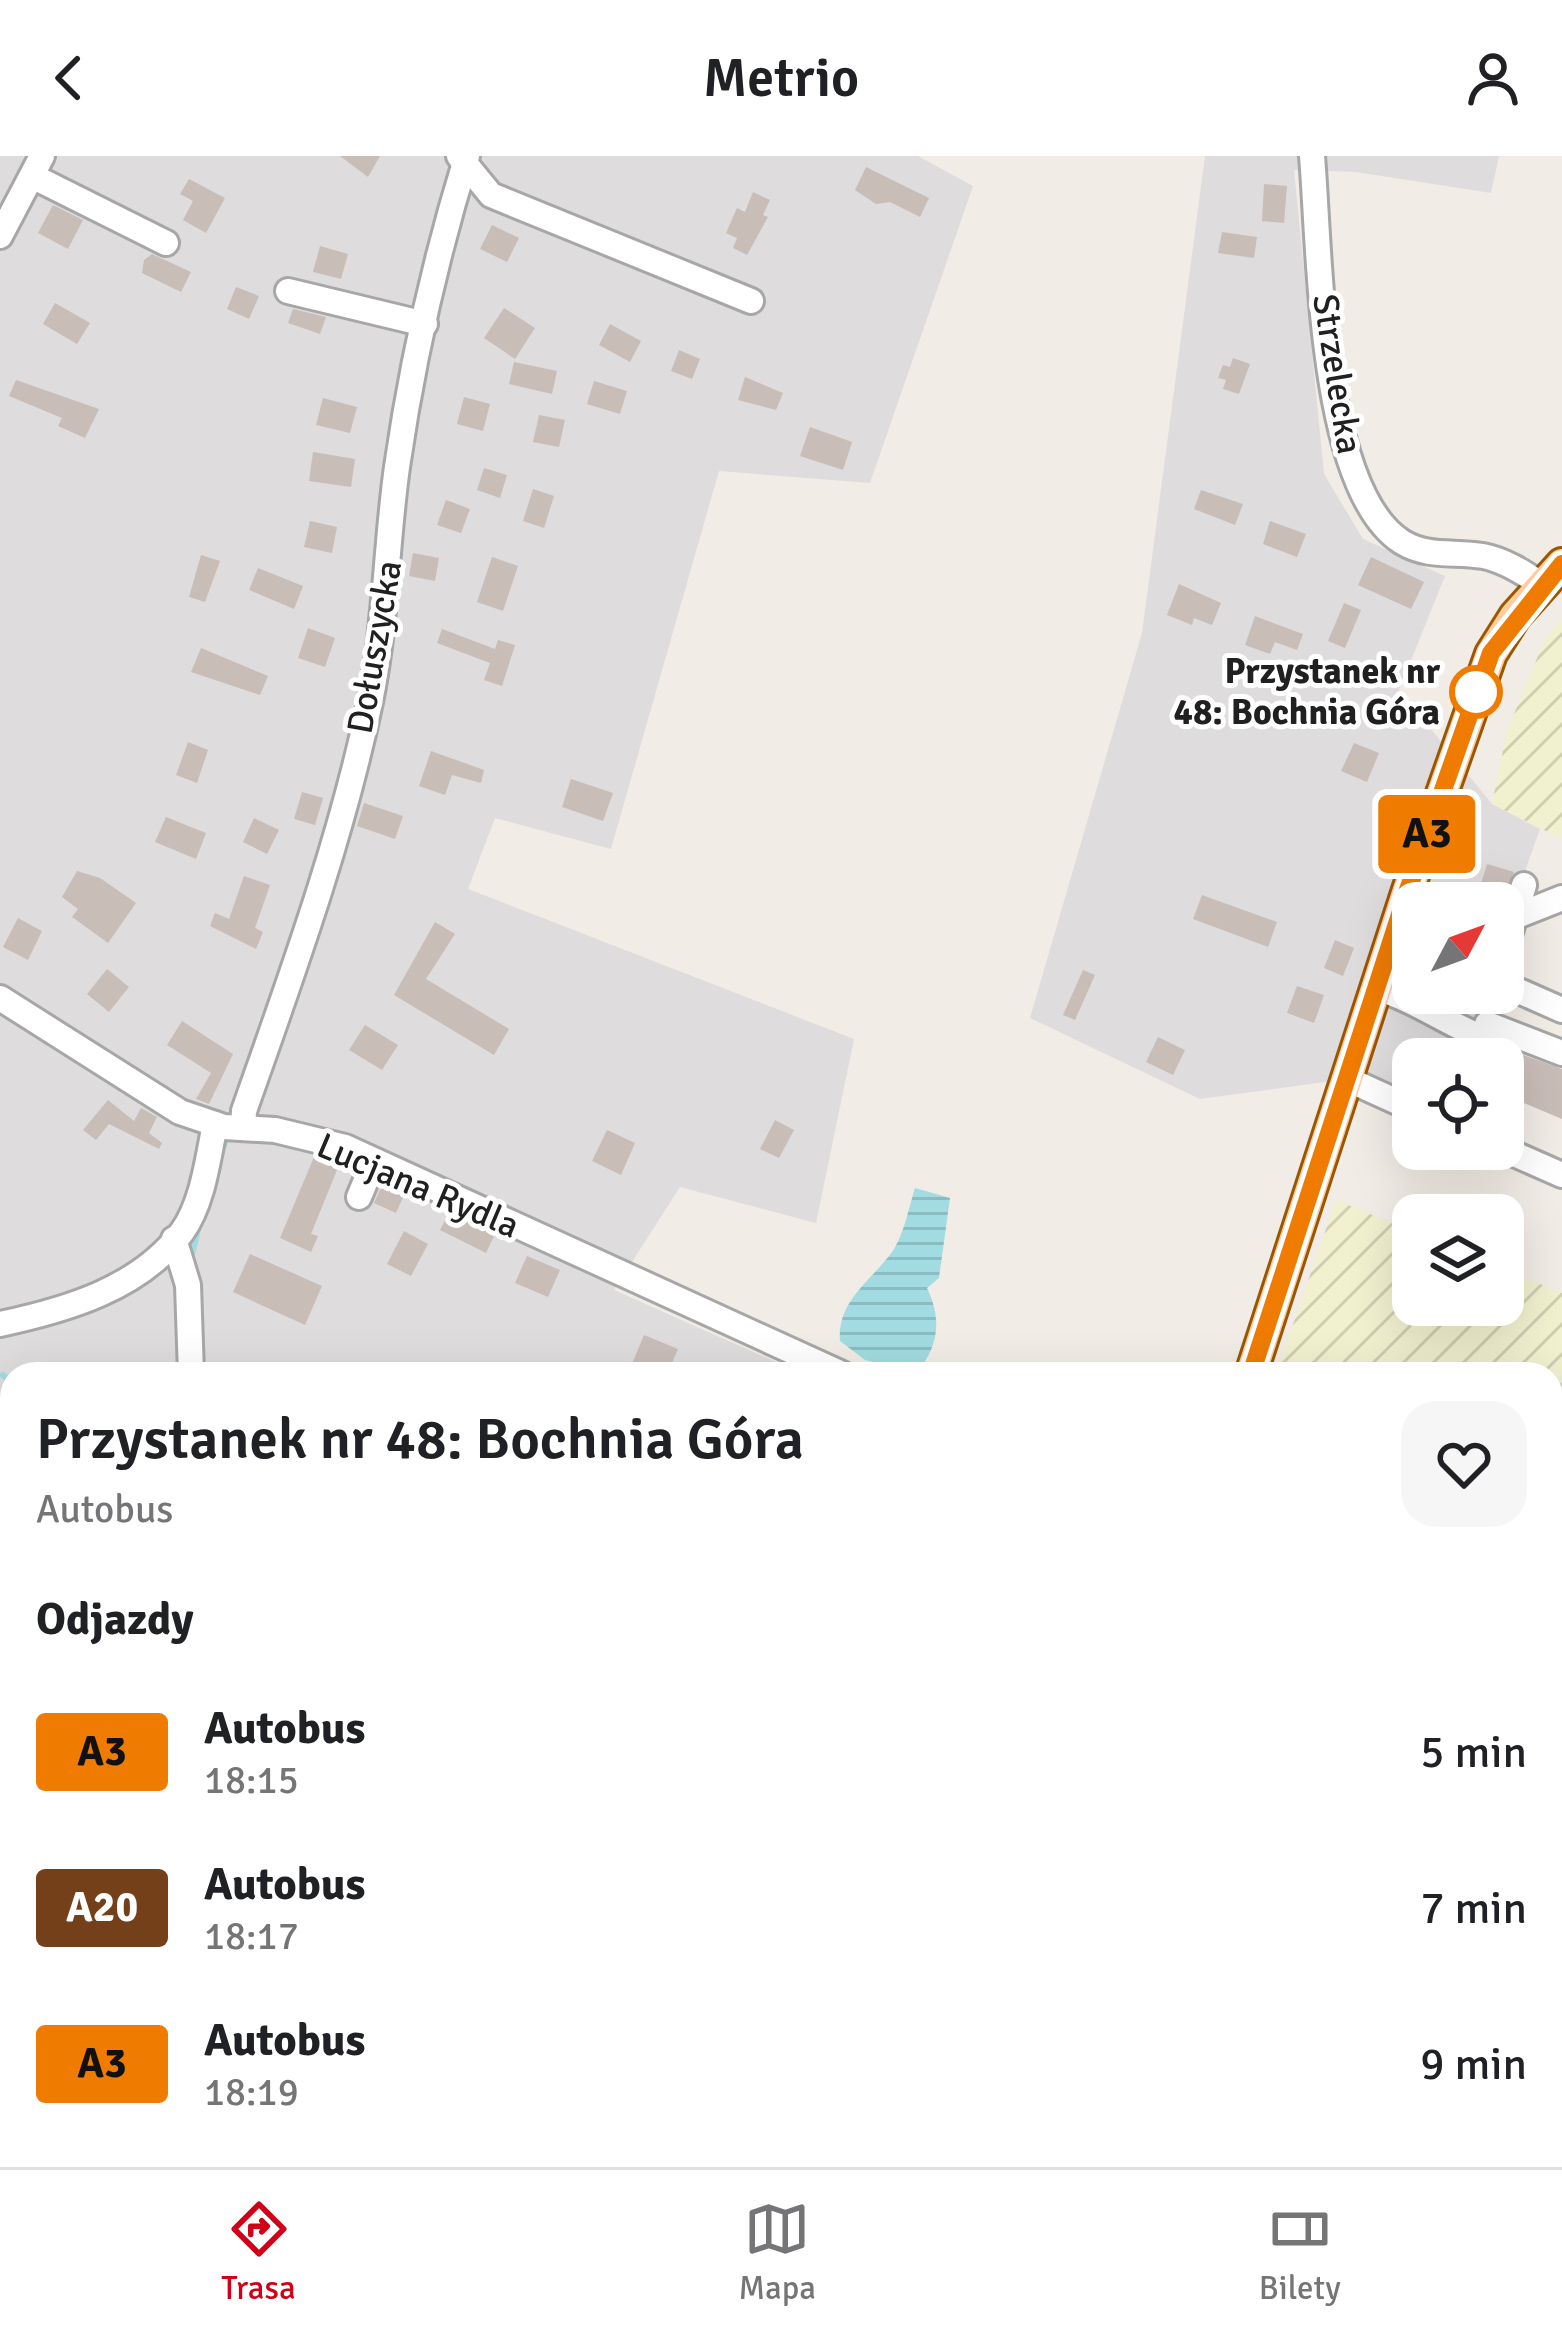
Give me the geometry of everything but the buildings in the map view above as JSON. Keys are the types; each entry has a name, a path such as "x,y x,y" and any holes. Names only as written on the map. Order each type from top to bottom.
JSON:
{"main road":[{"path":"1416,882 1491,653 1551,574"},
{"path":"1255,1362 1392,948"}],"street":[{"name":"Strzelecka","path":"1312,156 1338,417 1364,501 1388,532 1407,545 1432,554 1481,556 1551,574"},
{"path":"464,157 491,195 751,301"},
{"name":"Dołuszycka","path":"243,1128 244,1111 329,857 369,702 391,572 397,469 464,157"},
{"path":"0,236 37,166 166,243"},
{"path":"288,292 425,323"},
{"path":"1524,913 1562,898"},
{"path":"1376,988 1408,997 1464,1038"},
{"path":"1524,993 1562,1010"},
{"name":"Lucjana Rydla","path":"0,998 180,1112 215,1124 345,1147 816,1362"},
{"path":"1483,1038 1487,1024 1523,1038"},
{"path":"1524,1038 1562,1053"},
{"path":"1347,1079 1392,1099"},
{"path":"0,1324 73,1309 127,1278 175,1240 198,1196 215,1124"},
{"path":"1524,1158 1562,1175"},
{"path":"359,1197 374,1161"},
{"path":"175,1240 188,1286 191,1362"}],"shaded area":[{"path":"0,156 918,156 973,186 870,483 719,471 611,849 495,818 468,889 854,1039 816,1223 680,1187 614,1290 776,1362 0,1362"},
{"path":"1205,156 1499,156 1491,193 1356,172 1294,170 1324,474 1363,539 1445,576 1399,690 1492,804 1540,829 1521,882 1392,882 1392,1014 1476,1014 1470,1038 1392,1038 1392,1090 1347,1079 1200,1099 1030,1018 1142,633"}],"green space":[{"path":"1562,617 1562,839 1492,804 1507,731 1545,639"},
{"path":"1336,1200 1392,1223 1392,1326 1524,1326 1524,1278 1562,1293 1562,1362 1280,1362"}],"water":[{"path":"915,1188 950,1198 939,1278 927,1288 936,1332 930,1353 924,1362 865,1360 840,1341 844,1314 884,1263 903,1229"}],"waterway":[{"path":"219,1161 225,1142"},
{"path":"191,1259 199,1225"}],"bus line":[{"name":"A3","path":"1255,1362 1408,890 1491,653 1540,584 1562,564"}],"place":[{"name":"Przystanek nr 48: Bochnia Góra","path":"1476,692"}]}
